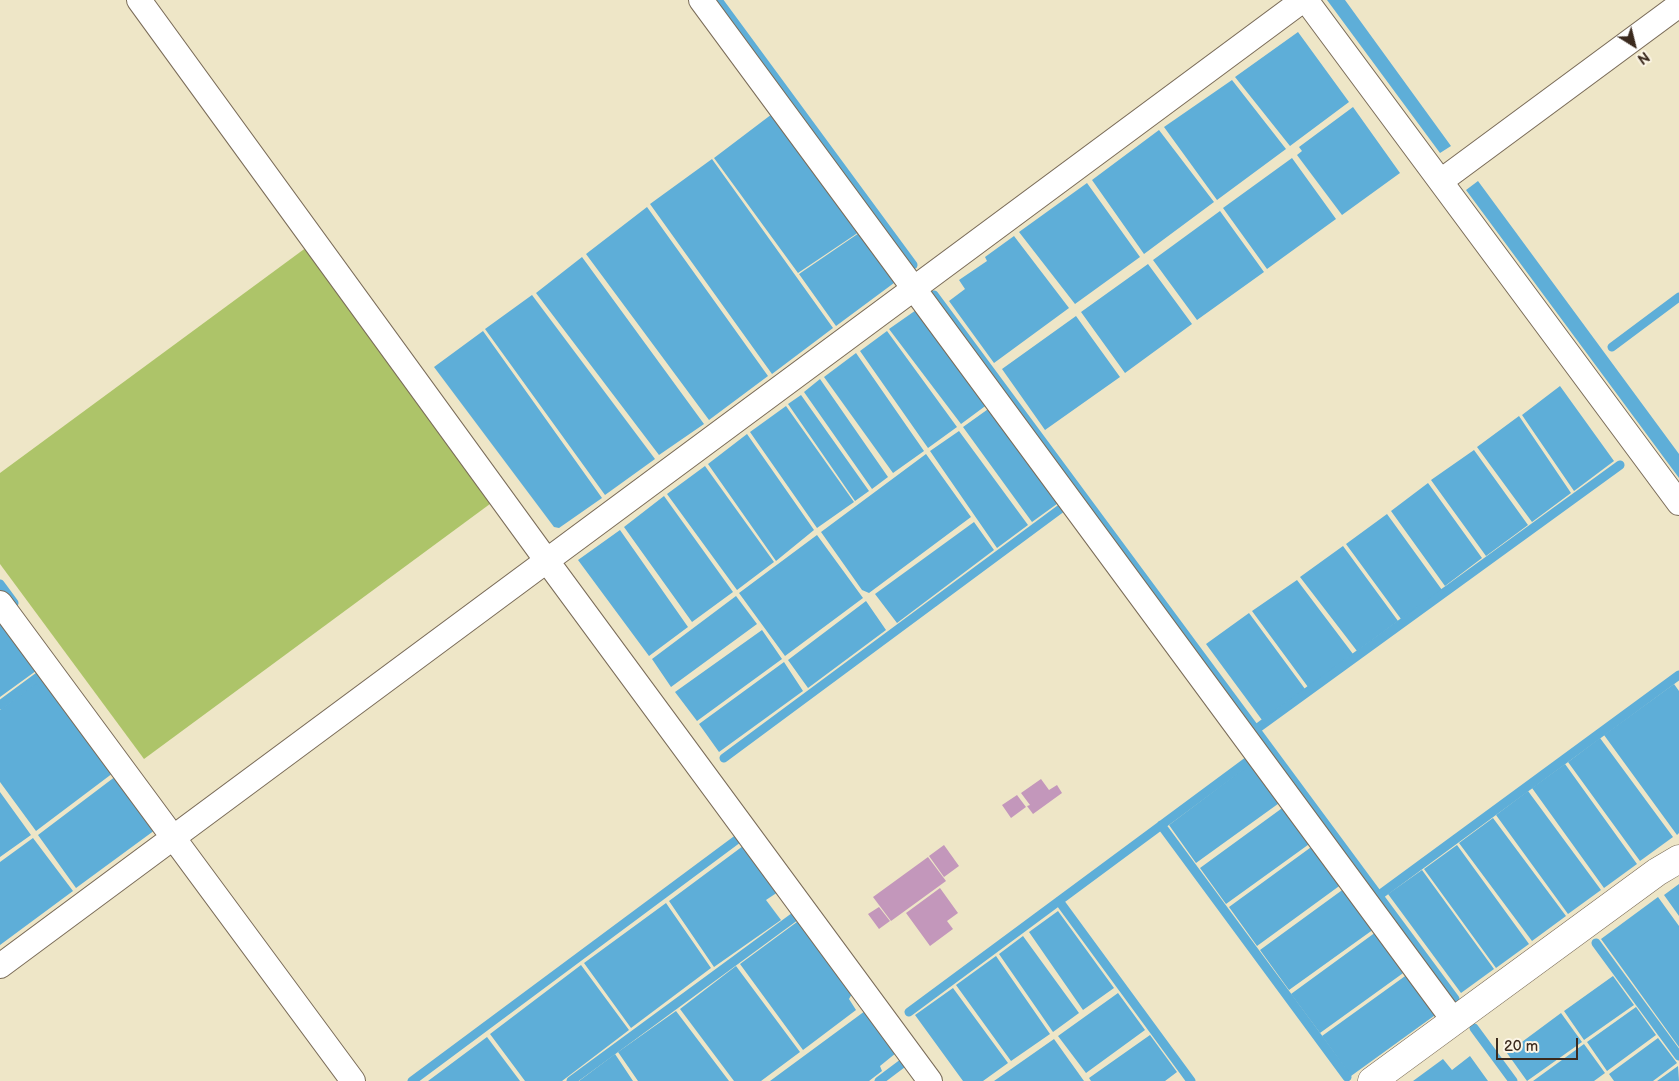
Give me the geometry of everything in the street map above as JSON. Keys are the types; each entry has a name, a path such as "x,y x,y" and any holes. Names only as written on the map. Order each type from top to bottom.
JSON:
{"street":[{"path":"139,0 547,561 930,1081"},
{"path":"701,0 1454,1021"},
{"path":"0,966 1305,0 1679,504"},
{"path":"1441,181 1679,5"},
{"path":"0,603 353,1081"},
{"path":"1372,1081 1672,862"}],"green space":[{"path":"307,247 494,501 144,759 0,564 0,473"}],"water":[{"path":"1327,0 1345,0 1451,146 1440,153"},
{"path":"1298,32 1349,102 1290,146 1235,77"},
{"path":"1232,80 1286,149 1217,200 1164,127"},
{"path":"1353,107 1400,173 1342,215 1297,155 1302,151 1299,147"},
{"path":"776,111 862,230 798,273 714,158"},
{"path":"1159,130 1214,202 1144,254 1092,180"},
{"path":"1292,158 1336,219 1267,269 1223,208"},
{"path":"712,159 833,328 772,374 650,204"},
{"path":"1478,181 1679,454 1679,478 1466,190"},
{"path":"1087,183 1140,257 1075,304 1019,232"},
{"path":"647,207 768,376 709,420 586,254"},
{"path":"1220,211 1264,272 1197,320 1153,260"},
{"path":"862,231 898,280 836,326 799,274"},
{"path":"1014,236 1069,308 994,363 949,301 965,289 959,280 987,261 985,257"},
{"path":"582,257 704,424 659,455 536,293"},
{"path":"1148,264 1192,324 1125,373 1081,312"},
{"path":"532,295 655,459 605,495 485,329"},
{"path":"919,308 988,404 961,424 889,329"},
{"path":"1076,316 1120,377 1045,430 1002,369"},
{"path":"483,331 602,498 559,528 554,527 434,367"},
{"path":"887,331 957,427 928,448 860,351"},
{"path":"856,353 924,451 893,473 824,377"},
{"path":"820,379 888,477 872,489 804,392"},
{"path":"1560,386 1614,461 1574,491 1522,415"},
{"path":"801,395 869,491 855,501 788,404"},
{"path":"786,406 854,502 817,528 750,432"},
{"path":"991,407 1061,501 1032,522 963,427"},
{"path":"1519,416 1571,493 1532,522 1477,447"},
{"path":"959,431 1028,525 997,548 930,451"},
{"path":"747,434 814,530 776,561 708,464"},
{"path":"1474,450 1528,525 1486,556 1431,480"},
{"path":"926,454 971,517 869,593 862,590 821,532"},
{"path":"705,466 774,562 737,590 667,494"},
{"path":"1428,483 1482,558 1445,586 1391,511"},
{"path":"664,496 733,592 692,622 624,527"},
{"path":"1387,514 1442,590 1401,619 1346,544"},
{"path":"974,522 994,550 897,623 875,594"},
{"path":"620,530 688,627 649,656 578,560"},
{"path":"817,535 863,598 785,656 739,593"},
{"path":"1343,546 1398,621 1357,651 1300,577"},
{"path":"1297,580 1353,654 1308,687 1252,611"},
{"path":"736,596 757,624 671,687 652,659"},
{"path":"866,601 886,630 808,688 788,660"},
{"path":"1249,613 1305,689 1262,720 1206,644"},
{"path":"0,615 40,668 0,697"},
{"path":"762,630 782,659 697,721 675,692"},
{"path":"784,662 803,691 719,752 699,724"},
{"path":"46,676 113,773 36,831 0,782 0,710"},
{"path":"1674,684 1679,691 1679,833 1677,835 1604,735"},
{"path":"1600,738 1673,837 1640,861 1568,762"},
{"path":"1254,761 1282,801 1196,863 1169,825"},
{"path":"1565,764 1637,864 1604,888 1532,788"},
{"path":"116,776 155,830 76,888 38,835"},
{"path":"1528,791 1601,890 1568,914 1496,815"},
{"path":"0,792 31,835 0,857"},
{"path":"1285,806 1312,842 1226,904 1200,868"},
{"path":"1493,818 1566,916 1532,941 1459,843"},
{"path":"33,838 73,891 0,945 0,862"},
{"path":"1314,845 1342,884 1257,946 1229,907"},
{"path":"1457,845 1529,944 1496,968 1424,869"},
{"path":"743,846 778,892 766,900 781,920 714,967 669,901"},
{"path":"1422,870 1494,969 1461,993 1388,894"},
{"path":"1679,884 1679,916 1664,895"},
{"path":"1345,888 1374,929 1289,990 1260,950"},
{"path":"1658,897 1679,926 1679,1047 1601,939"},
{"path":"666,903 711,968 631,1028 584,963"},
{"path":"1058,911 1114,988 1083,1010 1029,932"},
{"path":"801,919 853,992 849,999 856,1010 803,1050 740,964"},
{"path":"1376,932 1406,971 1320,1033 1291,994"},
{"path":"1023,936 1079,1013 1053,1032 999,954"},
{"path":"996,956 1050,1034 1011,1061 956,985"},
{"path":"581,965 629,1030 562,1081 525,1081 490,1034"},
{"path":"736,966 800,1052 761,1081 734,1081 680,1009"},
{"path":"1408,974 1438,1013 1351,1076 1322,1036"},
{"path":"1613,976 1634,1005 1584,1040 1564,1011"},
{"path":"953,988 1008,1063 983,1081 963,1081 915,1015"},
{"path":"1118,993 1145,1030 1086,1073 1058,1036"},
{"path":"1636,1007 1656,1035 1607,1071 1587,1042"},
{"path":"676,1011 729,1081 638,1081 618,1052"},
{"path":"865,1011 896,1053 880,1066 882,1071 869,1081 770,1081"},
{"path":"1561,1013 1582,1042 1527,1081 1507,1053"},
{"path":"1150,1035 1177,1072 1165,1081 1091,1081 1089,1078"},
{"path":"487,1037 520,1081 428,1081"},
{"path":"1658,1038 1677,1063 1653,1081 1614,1081 1609,1074"},
{"path":"1054,1039 1084,1081 994,1081"},
{"path":"1584,1044 1605,1073 1594,1081 1533,1081"},
{"path":"615,1054 633,1081 579,1081"},
{"path":"1470,1056 1488,1081 1413,1081 1443,1059 1452,1070"},
{"path":"1678,1066 1679,1081 1657,1081"}],"building":[{"path":"1041,779 1049,790 1057,785 1062,793 1033,814 1027,806 1030,805 1021,793"},
{"path":"1017,795 1026,807 1011,818 1002,805"},
{"path":"944,845 959,866 944,877 929,856"},
{"path":"928,857 946,881 891,921 873,897"},
{"path":"940,888 958,913 947,921 953,929 930,946 906,913"},
{"path":"879,907 890,921 879,929 868,914"}],"waterway":[{"path":"718,0 913,265"},
{"path":"934,295 1455,999"},
{"path":"1612,347 1679,297"},
{"path":"1255,730 1620,465"},
{"path":"724,758 1067,504"},
{"path":"0,584 14,603"},
{"path":"0,705 45,672"},
{"path":"1378,896 1679,675"},
{"path":"909,1012 1252,758"},
{"path":"1161,825 1347,1077"},
{"path":"412,1081 739,838"},
{"path":"1059,901 1191,1081"},
{"path":"571,1081 797,915"},
{"path":"1596,943 1679,1056"},
{"path":"1474,1028 1513,1081"},
{"path":"879,1081 903,1063"}]}
